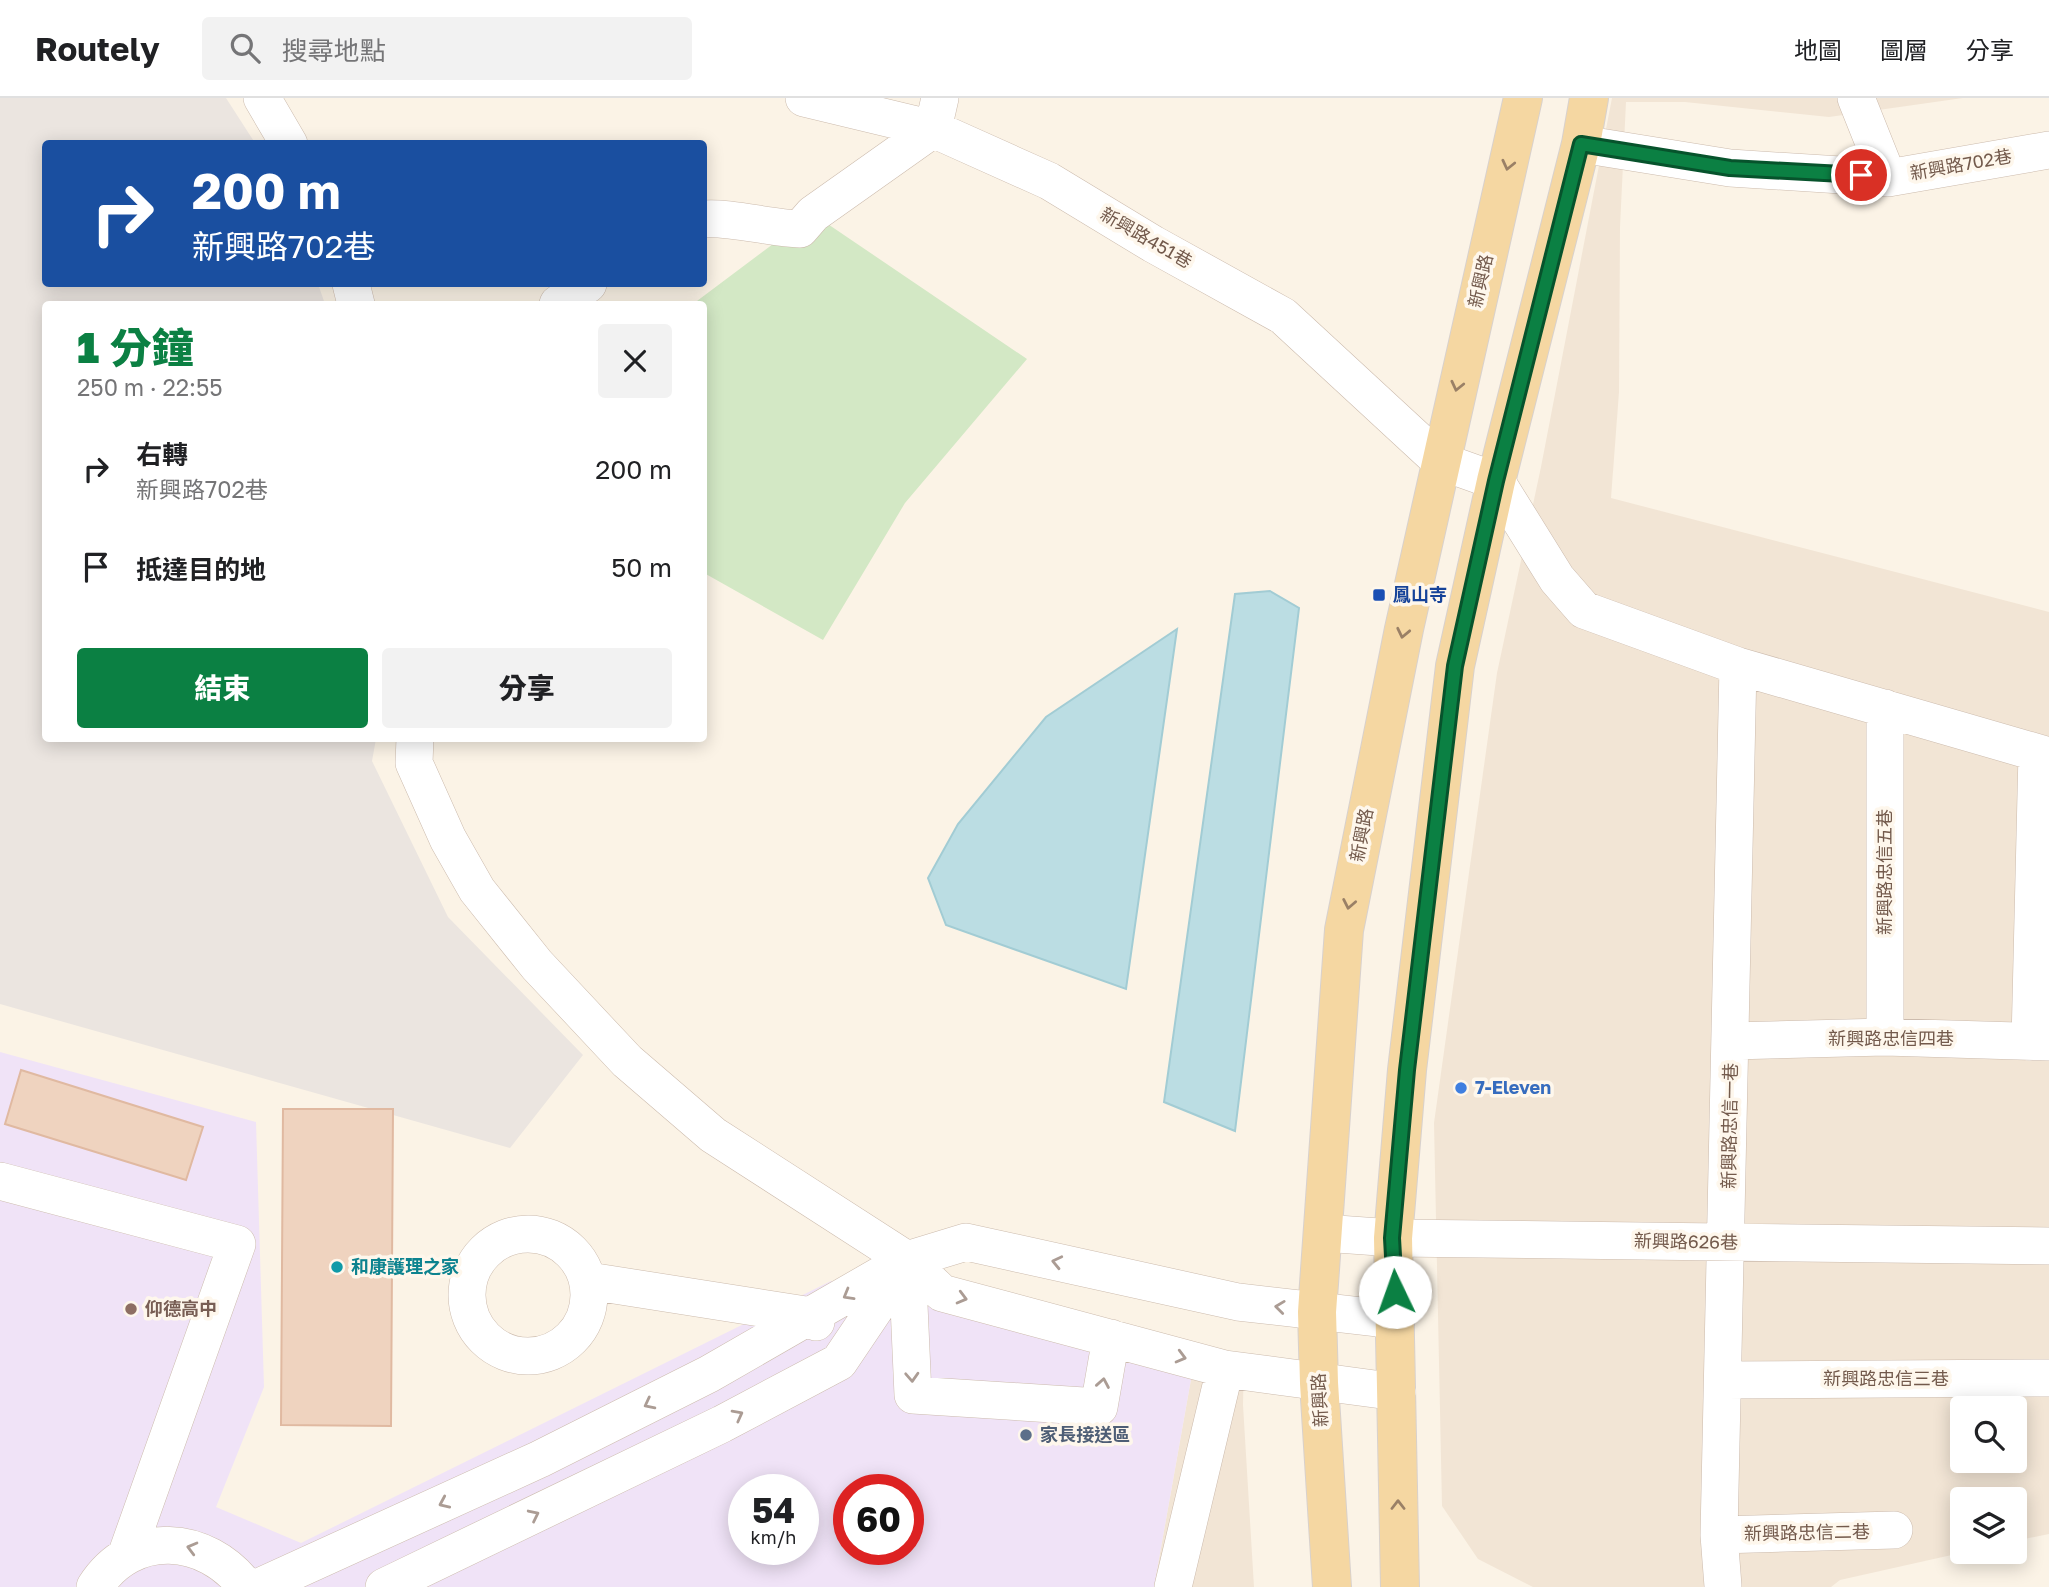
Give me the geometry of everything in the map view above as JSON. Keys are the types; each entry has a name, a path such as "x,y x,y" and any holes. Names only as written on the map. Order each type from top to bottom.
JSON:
{"main road":[{"name":"新興路","path":"1332,1587 1317,1312 1343,930 1440,461 1523,98"},
{"path":"1403,1583 1392,1238 1407,1070 1455,666 1496,481 1581,144 1589,98"}],"street":[{"path":"262,98 287,140"},
{"name":"新興路451巷","path":"804,98 936,114 1153,244 1283,316 1440,461"},
{"path":"1856,98 1888,178"},
{"path":"707,219 716,218 764,228 800,229 813,214 936,114"},
{"name":"新興路702巷","path":"1581,144 1730,168 1888,178 2049,150"},
{"path":"562,301 584,287"},
{"path":"1440,461 1496,481 1557,579 1584,610 1738,666 2043,755 2040,1042"},
{"name":"新興路忠信一巷","path":"1723,1586 1719,1535 1728,1242 1738,666"},
{"name":"新興路忠信五巷","path":"1885,708 1885,1037"},
{"path":"415,742 414,764 448,839 477,890 537,965 609,1042 713,1135 907,1260 942,1293 1225,1369 1397,1392"},
{"name":"新興路忠信四巷","path":"1732,1041 1885,1037 2040,1042"},
{"path":"0,1181 237,1244 126,1556"},
{"name":"新興路626巷","path":"1323,1233 1392,1238 2049,1246"},
{"path":"259,1587 540,1459 709,1374 907,1260 966,1241 1238,1302 1396,1320"},
{"path":"907,1260 913,1395 1099,1407 1111,1338"},
{"path":"384,1587 722,1424 839,1362 907,1260"},
{"path":"589,1281 812,1316"},
{"path":"812,1316 839,1362"},
{"path":"1173,1587 1225,1369"},
{"name":"新興路忠信三巷","path":"1724,1380 2049,1378"},
{"name":"新興路忠信二巷","path":"1719,1535 1894,1530"},
{"path":"95,1587 103,1573 126,1556 153,1546 182,1545 209,1553 232,1569 246,1587"}],"shaded area":[{"path":"0,98 226,98 253,140 42,140 42,287 319,287 324,301 42,301 42,742 375,742 372,761 448,917 583,1055 510,1148 0,1004"},
{"path":"1612,98 1963,98 1829,117 1685,102 1626,102 1620,227 1619,392 1611,498 2049,612 2049,1534 2027,1538 2027,1487 1950,1487 1950,1555 1840,1580 1831,1587 1533,1587 1478,1559 1442,1506 1434,1123 1497,673 1541,467"},
{"name":"仰德高中","path":"0,1052 256,1122 264,1387 216,1507 301,1543 831,1281 1195,1357 1154,1587 0,1587"},
{"path":"1244,1354 1243,1405 1254,1587 1154,1587 1195,1357"}],"green space":[{"path":"813,214 1027,359 905,503 823,640 707,575 707,301 697,301"}],"water":[{"path":"1270,591 1299,608 1235,1131 1164,1102 1235,594"},
{"path":"1177,629 1126,989 946,925 928,878 958,824 1046,717"}],"building":[{"path":"21,1070 203,1127 186,1180 5,1124"},
{"name":"和康護理之家","path":"283,1109 393,1109 391,1426 281,1425"}],"place":[{"name":"鳳山寺","path":"1379,595"},
{"name":"7-Eleven","path":"1461,1088"},
{"name":"和康護理之家","path":"337,1267"},
{"name":"仰德高中","path":"131,1309"},
{"name":"家長接送區","path":"1026,1435"}],"route":[{"path":"1395,1292 1392,1238 1407,1070 1455,666 1496,481 1581,144 1730,168 1808,170 1861,175"}]}
